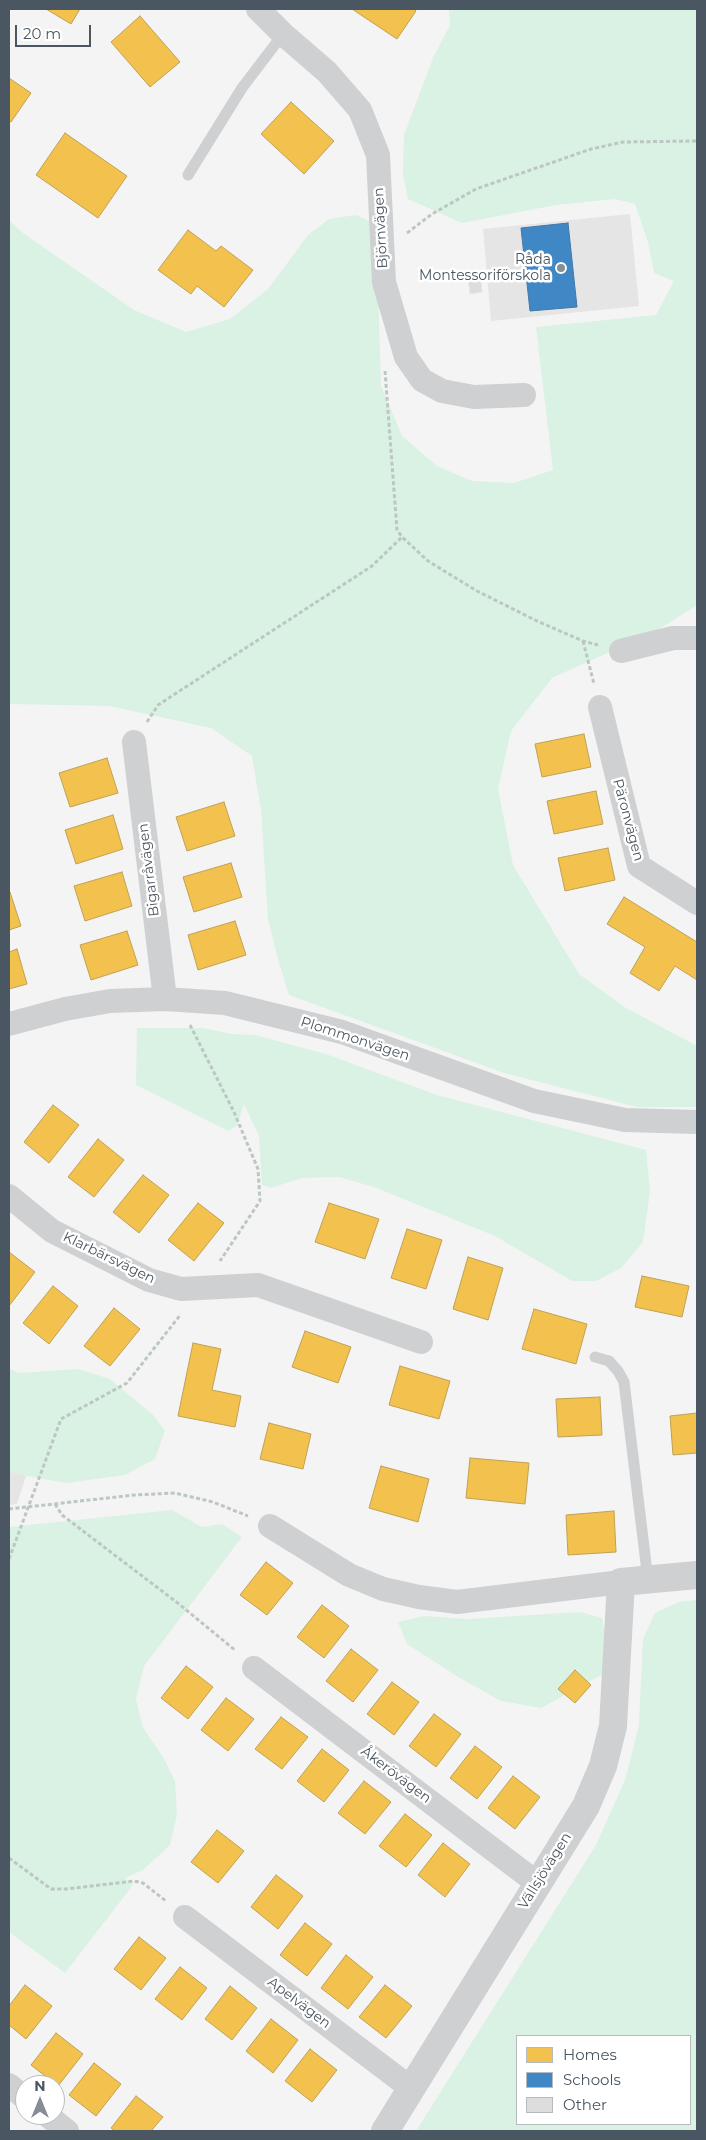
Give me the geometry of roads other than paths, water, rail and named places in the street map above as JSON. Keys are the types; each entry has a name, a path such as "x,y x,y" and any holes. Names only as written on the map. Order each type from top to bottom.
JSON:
{"street":[{"name":"Björnvägen","path":"258,9 283,34 327,72 360,110 378,155 384,282 406,357 422,380 442,391 474,397 524,395"},
{"path":"620,651 673,638 697,638"},
{"name":"Päronvägen","path":"600,707 639,866 697,903"},
{"name":"Bigarråvägen","path":"134,742 175,999"},
{"name":"Plommonvägen","path":"9,1024 65,1009 110,1001 175,999 225,1002 342,1032 534,1101 625,1120 697,1122"},
{"name":"Klarbärsvägen","path":"9,1196 52,1231 149,1280 181,1289 258,1285 421,1342"},
{"path":"270,1526 349,1575 384,1589 419,1598 457,1602 697,1574"},
{"name":"Vällsjövägen","path":"385,2131 586,1806 603,1766 614,1726 621,1582"},
{"name":"Åkerövägen","path":"254,1668 537,1883"},
{"name":"Apelvägen","path":"185,1917 412,2089"}],"lane":[{"path":"188,175 242,88 283,34"},
{"path":"595,1357 609,1361 618,1371 624,1382 648,1580"}],"place":[{"name":"Råda Montessoriförskola","path":"561,268"}]}
